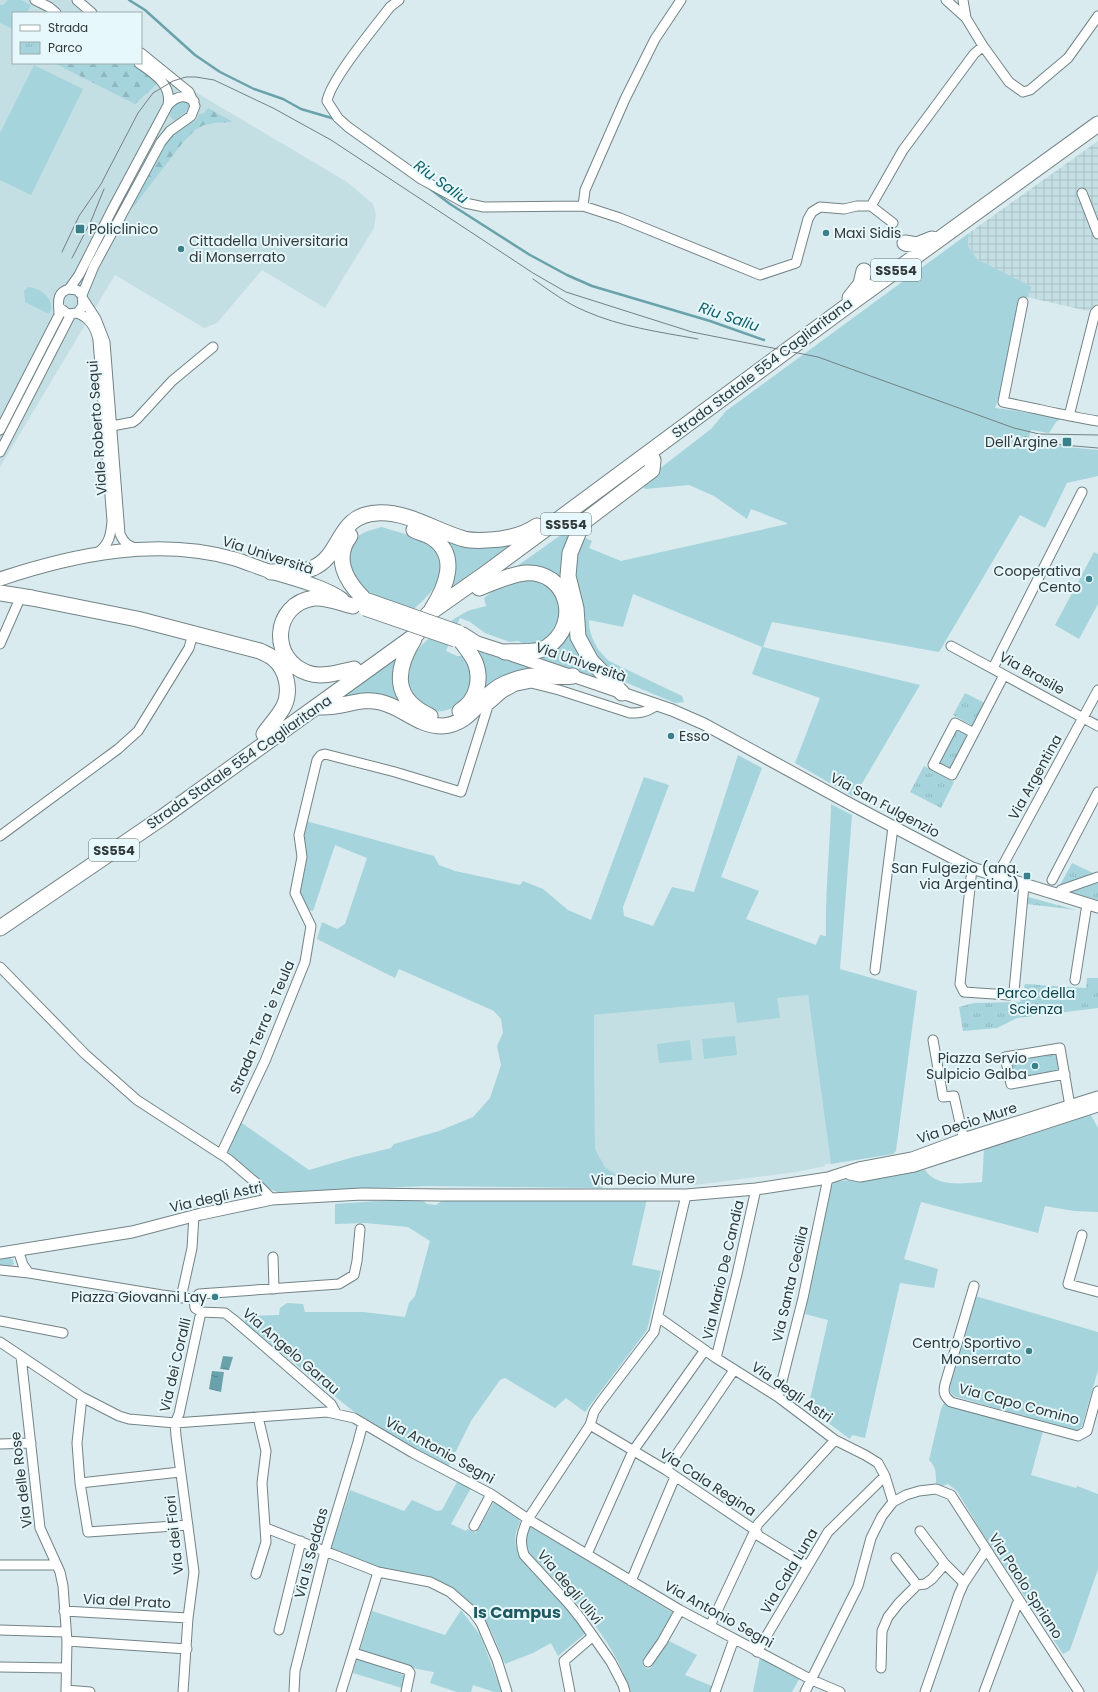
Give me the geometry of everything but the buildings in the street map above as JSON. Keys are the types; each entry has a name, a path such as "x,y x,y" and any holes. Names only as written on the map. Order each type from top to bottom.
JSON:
{"highway":[{"name":"Strada Statale 554 Cagliaritana","path":"798,348 842,308 1098,124"},
{"name":"Strada Statale 554 Cagliaritana","path":"432,615 479,588 653,460 798,348 1098,134"},
{"path":"905,243 917,245 946,234"},
{"path":"842,308 861,284 864,271"},
{"name":"Strada Statale 554 Cagliaritana","path":"432,615 557,520 780,362"},
{"path":"622,693 591,661 578,637 576,608 568,576 570,553 579,531 586,520 652,470 653,460"},
{"path":"271,572 301,572 319,565 330,554 346,528 357,518 370,514 386,513 402,516 465,539 482,541 508,538 523,534 545,520 557,520"},
{"path":"362,603 344,572 342,561 344,547 354,530 372,521 384,521 431,537 444,551 448,569 447,581 432,615"},
{"path":"479,588 524,573 539,574 554,582 565,596 568,609 566,622 559,637 546,647 535,651 505,652"},
{"path":"0,593 137,619 260,651 270,656 278,663 287,684 286,700 283,707 264,734"},
{"path":"354,669 317,675 301,670 293,665 286,656 282,649 280,634 282,622 286,616 295,606 306,600 321,598 362,603"},
{"name":"Strada Statale 554 Cagliaritana","path":"0,916 185,791 354,669 413,633"},
{"name":"Strada Statale 554 Cagliaritana","path":"0,928 163,817 317,707 413,633"},
{"path":"413,633 402,662 400,686 406,699 429,716 442,718 453,715 464,709 473,698 479,683 474,660 459,638"},
{"path":"317,707 336,706 364,700 380,702 395,706 417,720 443,726 463,719 503,684 533,676 563,678 573,676"}],"main road":[{"name":"Via Università","path":"0,579 72,558 97,553 140,550 174,550 215,555 234,559 459,638 505,652"}],"street":[{"path":"34,0 49,7 55,12"},
{"path":"77,0 91,12"},
{"path":"399,0 385,13 342,72 328,95 327,101 338,118 421,179 465,203 484,207 582,206 620,218 760,276 796,263 808,219 812,212 820,207 844,209 856,206 871,206 893,223"},
{"path":"582,206 585,190 625,99 655,39 681,0"},
{"path":"946,0 966,18 983,46 1009,82 1023,92 1030,90 1056,70 1068,58 1098,16"},
{"path":"963,0 966,18"},
{"path":"871,206 903,150 974,54 983,46"},
{"path":"0,452 74,313 82,306 83,297 94,266 161,142 170,132 191,116 194,111 194,101 189,92 142,55"},
{"path":"140,64 166,87 170,98 168,105"},
{"path":"0,430 59,315 58,299 60,295 69,289 80,276 114,206 168,105 172,100 181,96 186,96 194,101"},
{"path":"1082,193 1098,234"},
{"path":"69,289 77,290 83,297"},
{"name":"Viale Roberto Sequi","path":"83,297 96,319 104,338 120,534 122,540 128,546 140,550"},
{"path":"1023,302 1003,402 1098,421"},
{"path":"59,307 64,312 74,313"},
{"path":"1069,416 1095,312 1098,310"},
{"name":"Viale Roberto Sequi","path":"74,313 84,315 90,321 97,333 98,340 112,521 111,537 103,548 97,553"},
{"path":"112,426 133,422 169,385 213,346"},
{"path":"993,668 1082,492"},
{"path":"0,644 21,596"},
{"path":"0,836 118,749 138,731 189,648 193,634"},
{"name":"Via Brasile","path":"951,646 1098,726"},
{"name":"Via Università","path":"505,652 658,706"},
{"path":"974,733 955,723 932,765 952,775 974,733 1004,675"},
{"name":"Strada Terra 'e Teula","path":"221,1154 265,1061 305,962 311,926 295,893 302,857 299,835 317,760 321,755 325,754 348,760 461,792 488,706 503,693 516,686 531,684 559,690 630,713 641,714 658,706"},
{"name":"Via Argentina","path":"997,876 1098,690"},
{"name":"Via San Fulgenzio","path":"658,706 724,734 893,827 972,868 1098,907"},
{"path":"1052,880 1098,792"},
{"path":"875,970 893,827"},
{"path":"972,868 960,984 964,992 1009,995 1014,991 1024,885"},
{"path":"1058,895 1060,890 1098,877"},
{"path":"1075,980 1087,904"},
{"path":"0,966 85,1054 137,1100 221,1154 255,1182 272,1199"},
{"path":"933,1040 943,1097 954,1096 964,1144"},
{"path":"1065,1074 1011,1084 1005,1057 1060,1048 1065,1074 1070,1111"},
{"name":"Via Decio Mure","path":"1070,1111 1098,1097"},
{"name":"Via Decio Mure","path":"441,1195 686,1195 756,1189 845,1174 860,1176 914,1166 964,1144 1070,1111 1098,1106"},
{"name":"Via Santa Cecilia","path":"778,1397 803,1298 828,1178"},
{"name":"Via Mario De Candia","path":"716,1358 756,1189"},
{"name":"Via degli Astri","path":"0,1253 20,1255 132,1232 194,1216 272,1199 362,1194 441,1195"},
{"name":"Via degli Ulivi","path":"625,1692 611,1662 570,1604 524,1555 521,1547 522,1532 528,1518 590,1426 594,1412 654,1332 686,1195"},
{"path":"181,1298 192,1248 194,1216"},
{"path":"4,1270 181,1298 339,1284 354,1275 360,1229"},
{"path":"1082,1235 1068,1284 1098,1292"},
{"path":"4,1270 15,1268 20,1255"},
{"path":"20,1255 29,1273"},
{"path":"273,1257 274,1289"},
{"name":"Via Capo Comino","path":"974,1286 944,1384 944,1394 951,1402 1078,1436 1086,1431 1098,1391"},
{"path":"196,1296 196,1308 200,1312"},
{"name":"Via Angelo Garau","path":"200,1312 225,1312 331,1404 336,1413"},
{"name":"Via dei Coralli","path":"176,1423 200,1312"},
{"name":"Via degli Astri","path":"658,1317 716,1358 778,1397 834,1440 878,1463 885,1476 893,1502"},
{"path":"0,1321 62,1333"},
{"name":"Via Antonio Segni","path":"0,1342 82,1397 129,1419 176,1423 327,1412 354,1418 413,1453 491,1494 680,1610 757,1652 812,1680 840,1692"},
{"path":"587,1554 633,1451 705,1350"},
{"name":"Via delle Rose","path":"22,1356 40,1528 57,1565 62,1586 66,1637 66,1691"},
{"path":"666,1470 734,1370"},
{"path":"82,1397 77,1443 80,1483 88,1532 188,1525"},
{"path":"256,1574 266,1542 262,1483 266,1451 258,1417"},
{"name":"Via dei Fiori","path":"176,1423 180,1472 194,1572 188,1618 183,1692"},
{"name":"Via Is Seddas","path":"294,1692 295,1671 325,1551 363,1423"},
{"name":"Via Cala Regina","path":"590,1426 666,1470 755,1530 759,1536 808,1566"},
{"path":"710,1626 758,1524 834,1440"},
{"path":"0,1444 31,1443"},
{"path":"80,1483 180,1472"},
{"path":"631,1581 675,1476"},
{"name":"Via Cala Luna","path":"757,1652 828,1532 885,1476"},
{"name":"Via Paolo Spriano","path":"893,1502 906,1495 919,1491 936,1489 951,1495 1079,1692"},
{"path":"474,1526 491,1494"},
{"path":"805,1692 858,1586 871,1538 882,1516 893,1502"},
{"path":"266,1528 378,1572 430,1582 450,1592 468,1608 481,1623 507,1692"},
{"path":"920,1531 945,1564 964,1583"},
{"path":"279,1630 301,1541"},
{"path":"925,1692 959,1594 964,1583 986,1550"},
{"path":"896,1558 917,1585"},
{"path":"881,1668 882,1631 888,1617 899,1603 917,1585 925,1584 932,1579 945,1564"},
{"path":"0,1565 57,1565"},
{"path":"341,1692 378,1572"},
{"path":"984,1692 1017,1604 1020,1602"},
{"path":"648,1662 662,1642 680,1610"},
{"name":"Via del Prato","path":"64,1611 188,1618"},
{"path":"0,1630 187,1649"},
{"path":"570,1692 564,1661 593,1636"},
{"path":"715,1692 734,1639"},
{"path":"354,1653 408,1670 410,1673 406,1692"},
{"path":"0,1667 66,1668"},
{"path":"66,1691 90,1692"}],"shaded area":[{"name":"Cittadella Universitaria di Monserrato","path":"0,0 85,0 99,12 12,12 12,64 142,64 142,48 192,90 347,182 373,204 376,214 374,228 325,308 262,270 217,323 204,328 115,275 0,467"},
{"path":"1098,141 1098,303 1088,311 1027,297 1032,287 977,259 968,246 969,233"},
{"path":"808,995 831,1164 825,1164 825,1166 796,1172 695,1185 625,1183 605,1167 595,1149 594,1015"}],"green space":[{"path":"8,0 21,0 31,5 28,12 12,12 12,29 0,23 0,5 3,5"},
{"path":"56,64 133,64 157,84 135,104"},
{"path":"34,65 83,89 31,195 0,180 0,133"},
{"path":"180,99 189,103 190,108 176,120 172,119 168,111"},
{"path":"208,108 233,122 204,125 195,130 184,141 128,212 169,137 197,119 199,114 204,113"},
{"path":"969,233 968,246 977,259 1032,287 1027,297 1020,298 1000,398 998,399 995,408 1062,418 1056,422 1049,433 1031,430 1028,440 1046,445 1098,450 1098,476 1067,483 1045,528 1020,515 939,652 772,622 763,647 920,685 854,797 795,763 820,698 752,674 762,647 633,594 623,627 589,620 590,631 594,643 609,661 682,696 684,702 675,703 615,678 589,654 573,578 581,536 592,541 589,548 621,561 787,524 751,509 747,519 714,496 689,485 645,489 641,483 711,429 726,411"},
{"path":"28,287 42,292 46,296 51,304 49,314 25,302 24,291"},
{"path":"578,523 564,582 510,571"},
{"path":"382,527 410,535 428,543 436,551 438,556 440,568 437,582 425,599 413,610 370,595 359,586 346,560 354,540 362,534"},
{"path":"438,535 508,543 509,546 449,589"},
{"name":"Cooperativa Cento","path":"1094,552 1098,554 1098,604 1079,639 1055,625"},
{"path":"518,577 549,584 550,591 555,590 563,616 548,641 528,646 518,641 510,642 485,633 470,622 460,618 446,651 457,656 465,656 468,660 474,683 462,704 441,711 425,708 412,694 406,682 406,671 414,654 430,637 449,622 468,611 486,606 484,598 498,587"},
{"path":"571,621 599,680 538,659 537,655"},
{"path":"471,649 546,673 484,693"},
{"path":"396,657 407,707 336,700"},
{"path":"965,693 985,703 973,726 953,715"},
{"path":"958,728 969,734 950,769 939,764"},
{"path":"738,755 762,768 721,877 759,891 746,919 816,945 820,935 826,936 826,903 831,804 852,815 840,969 917,991 896,1151 893,1154 831,1164 808,995 777,998 780,1018 737,1023 734,1002 594,1015 595,1149 605,1167 616,1175 602,1188 427,1186 277,1192 267,1188 227,1155 226,1150 239,1121 309,1170 391,1148 394,1144 439,1131 473,1117 490,1098 501,1065 497,1046 503,1033 501,1019 494,1011 399,969 395,978 317,939 322,922 337,929 345,924 367,858 335,845 313,911 309,910 300,893 307,859 304,839 306,821 434,856 439,865 455,871 520,885 523,881 543,889 568,910 591,920 644,777 669,785 623,907 624,916 653,926 672,887 694,892"},
{"path":"924,766 954,782 941,808 910,792"},
{"path":"1072,863 1095,874 1062,886 1060,885"},
{"path":"1098,881 1098,900 1065,891"},
{"path":"1028,897 1076,910 1027,904"},
{"name":"Parco della Scienza","path":"1087,978 1098,978 1098,1008 1017,1018 997,1028 963,1031 959,1007 974,1003 1020,1002 1025,984 1086,988"},
{"path":"735,1036 737,1055 704,1059 702,1039"},
{"path":"690,1040 692,1060 659,1063 657,1044"},
{"path":"1057,1052 1060,1071 1014,1080 1010,1060"},
{"path":"1091,1115 1098,1128 1098,1212 1074,1211 1045,1206 1038,1233 921,1202 904,1259 938,1269 934,1288 900,1283 865,1438 852,1435 850,1439 808,1408 828,1320 805,1314 830,1187 835,1182 925,1170 936,1180 943,1182 982,1182 984,1150"},
{"path":"420,1198 427,1204 436,1205 443,1200 647,1199 632,1265 661,1271 647,1330 585,1412 566,1398 555,1408 505,1378 500,1380 471,1421 448,1467 353,1411 246,1324 244,1319 246,1316 279,1315 280,1308 287,1303 303,1304 305,1312 363,1312 405,1317 409,1303 415,1296 430,1241 408,1227 365,1223 335,1224 335,1204"},
{"path":"8,1257 13,1260 14,1264 9,1267 0,1265 0,1259"},
{"name":"Centro Sportivo Monserrato","path":"975,1296 1098,1332 1098,1370 1082,1426 1079,1430 1074,1431 954,1396 950,1392 949,1386"},
{"path":"944,1403 1043,1431 1031,1475 1076,1488 1077,1486 1098,1494 1098,1569 1070,1650 1063,1654 981,1531 957,1491 948,1484 940,1487 936,1486 935,1469 929,1460 941,1409"},
{"path":"457,1482 471,1488 451,1524 466,1531 467,1529 476,1533 494,1502 519,1518 520,1523 516,1534 516,1546 521,1556 536,1577 569,1610 586,1633 558,1656 551,1643 533,1653 505,1664 492,1632 486,1622 468,1601 452,1588 427,1576 379,1568 331,1548 350,1490 404,1511 412,1500 437,1511 442,1510"},
{"path":"530,1525 673,1613 652,1650 644,1657 642,1662 643,1666 648,1669 652,1667 654,1660 667,1640 697,1655 685,1675 712,1686 710,1692 629,1692 613,1652 601,1633 572,1598 527,1550 526,1537"},
{"path":"461,1610 480,1635 502,1692 494,1692 473,1685 471,1692 457,1692 430,1683 434,1672 412,1668 360,1650 372,1611 445,1635"},
{"path":"760,1657 797,1676 799,1679 792,1692 753,1692"},
{"path":"357,1658 406,1676 402,1688 353,1673"}],"water":[{"path":"223,1356 233,1357 229,1370 220,1369"},
{"path":"212,1371 224,1372 221,1392 209,1389"}],"waterway":[{"name":"Riu Saliu","path":"129,0 145,10 195,55 220,72 254,89 283,99 301,109 335,119"},
{"name":"Riu Saliu","path":"429,188 450,204 530,255 567,275 592,286 710,321 764,340"}],"tram line":[{"path":"62,252 79,216 101,184 138,113 153,93 173,81 186,77 214,80 273,108 331,140 533,273 566,292 692,332 818,357 1014,428 1039,434 1098,435"},
{"path":"72,258 91,221 104,189"},
{"path":"533,279 571,304 599,317 641,328 698,339"},
{"path":"1025,437 1051,444 1098,448"}],"place":[{"name":"Policlinico","path":"80,229"},
{"name":"Maxi Sidis","path":"826,233"},
{"name":"Cittadella Universitaria di Monserrato","path":"181,249"},
{"name":"Dell'Argine","path":"1067,442"},
{"name":"Cooperativa Cento","path":"1089,579"},
{"name":"Esso","path":"671,736"},
{"name":"San Fulgezio (ang. via Argentina)","path":"1027,876"},
{"name":"Piazza Servio Sulpicio Galba","path":"1035,1066"},
{"name":"Piazza Giovanni Lay","path":"215,1297"},
{"name":"Centro Sportivo Monserrato","path":"1029,1351"}],"district":[{"name":"Is Campus","path":"517,1612"}]}
